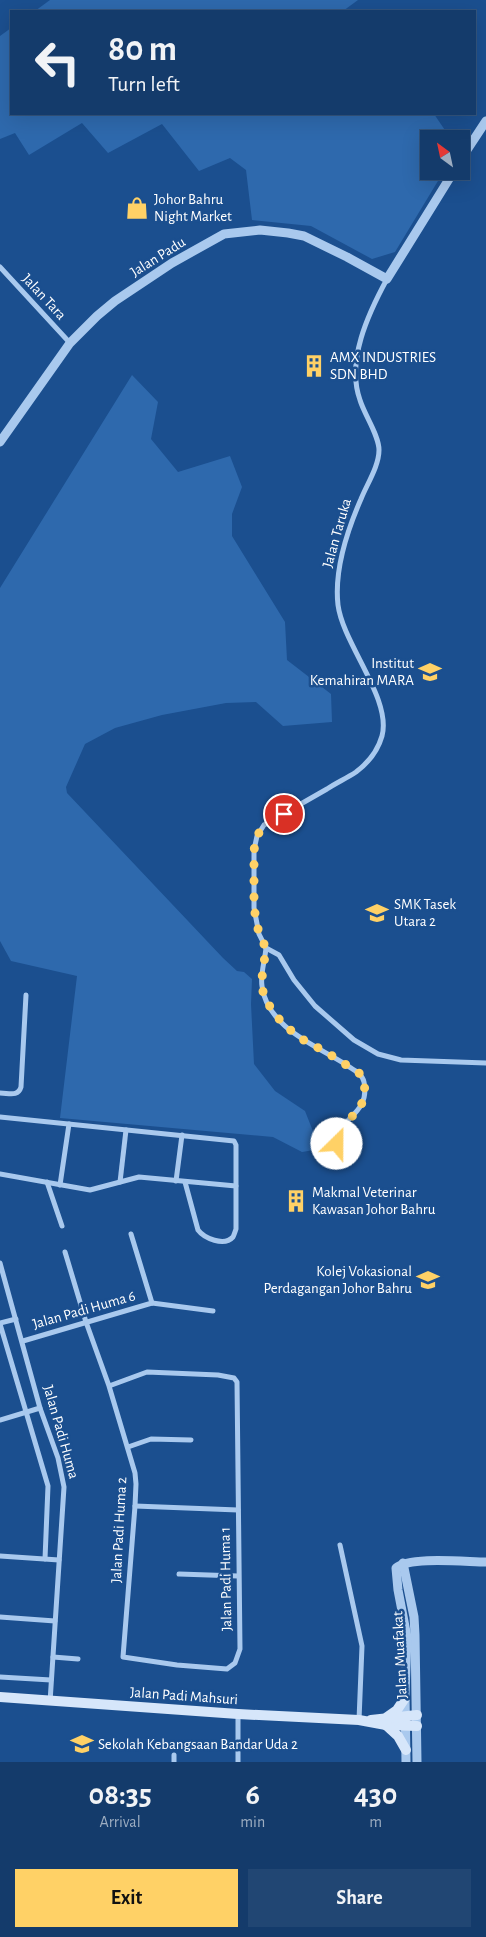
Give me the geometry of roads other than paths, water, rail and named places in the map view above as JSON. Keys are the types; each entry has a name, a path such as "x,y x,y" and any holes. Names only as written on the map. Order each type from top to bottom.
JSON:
{"main road":[{"name":"Jalan Padi Mahsuri","path":"0,1697 238,1714 386,1721 406,1726 417,1726"},
{"path":"405,1698 386,1721 406,1750"},
{"name":"Jalan Padi Mahsuri","path":"386,1721 406,1715 417,1715"}],"street":[{"path":"470,145 486,121"},
{"name":"Jalan Taruka","path":"266,948 259,934 254,908 254,850 257,836 264,825 356,772 374,754 382,735 383,720 379,704 341,622 338,604 338,582 346,544 360,502 371,477 379,449 360,401 354,371 364,330 387,279 448,180"},
{"name":"Jalan Padu","path":"0,442 70,343 115,301 172,264 224,234 260,230 304,236 348,257 387,279"},
{"name":"Jalan Tara","path":"0,267 70,343"},
{"path":"337,1144 336,1137 345,1123 360,1109 365,1093 364,1080 359,1073 300,1038 282,1023 273,1012 266,1001 261,985 266,948 279,955 294,980 315,1006 354,1040 378,1054 402,1060 486,1063"},
{"path":"0,1093 16,1094 21,1087 26,995"},
{"path":"0,1117 212,1138 235,1142 236,1229 232,1238 226,1241 212,1240 203,1236 198,1230 185,1182"},
{"path":"60,1185 69,1124"},
{"path":"120,1182 126,1130"},
{"path":"176,1181 182,1135"},
{"path":"0,1174 90,1190 139,1177 236,1186"},
{"path":"47,1182 62,1226"},
{"path":"131,1234 152,1303"},
{"name":"Jalan Padi Huma 2","path":"65,1252 86,1322 128,1446 136,1478 123,1657"},
{"name":"Jalan Padi Huma","path":"0,1263 40,1408 58,1458 64,1487 50,1702"},
{"name":"Jalan Padi Huma 6","path":"23,1341 152,1303 213,1311"},
{"path":"0,1324 16,1319"},
{"name":"Jalan Padi Huma","path":"0,1324 48,1486 45,1559"},
{"name":"Jalan Padi Huma 1","path":"109,1386 147,1372 218,1375 234,1378 236,1382 240,1649 235,1663 228,1669 177,1665 123,1657"},
{"path":"0,1420 40,1408"},
{"path":"128,1446 151,1439 191,1440"},
{"path":"135,1506 238,1510"},
{"path":"340,1545 362,1646 363,1720"},
{"path":"0,1556 59,1560"},
{"path":"403,1563 418,1561 486,1562"},
{"name":"Jalan Muafakat","path":"406,1762 405,1698 407,1637 396,1572 396,1568 403,1563 414,1617 417,1762"},
{"path":"179,1574 238,1576"},
{"path":"0,1617 55,1621"},
{"path":"53,1657 78,1658"},
{"path":"0,1676 51,1680"},
{"path":"238,1714 238,1762"},
{"path":"174,1755 174,1762"}],"place":[{"name":"Johor Bahru Night Market","path":"137,208"},
{"name":"AMX INDUSTRIES SDN BHD","path":"314,366"},
{"name":"Institut Kemahiran MARA","path":"430,672"},
{"name":"SMK Tasek Utara 2","path":"377,913"},
{"name":"Makmal Veterinar Kawasan Johor Bahru","path":"296,1201"},
{"name":"Kolej Vokasional Perdagangan Johor Bahru","path":"428,1280"},
{"name":"Sekolah Kebangsaan Bandar Uda 2","path":"82,1744"}]}
